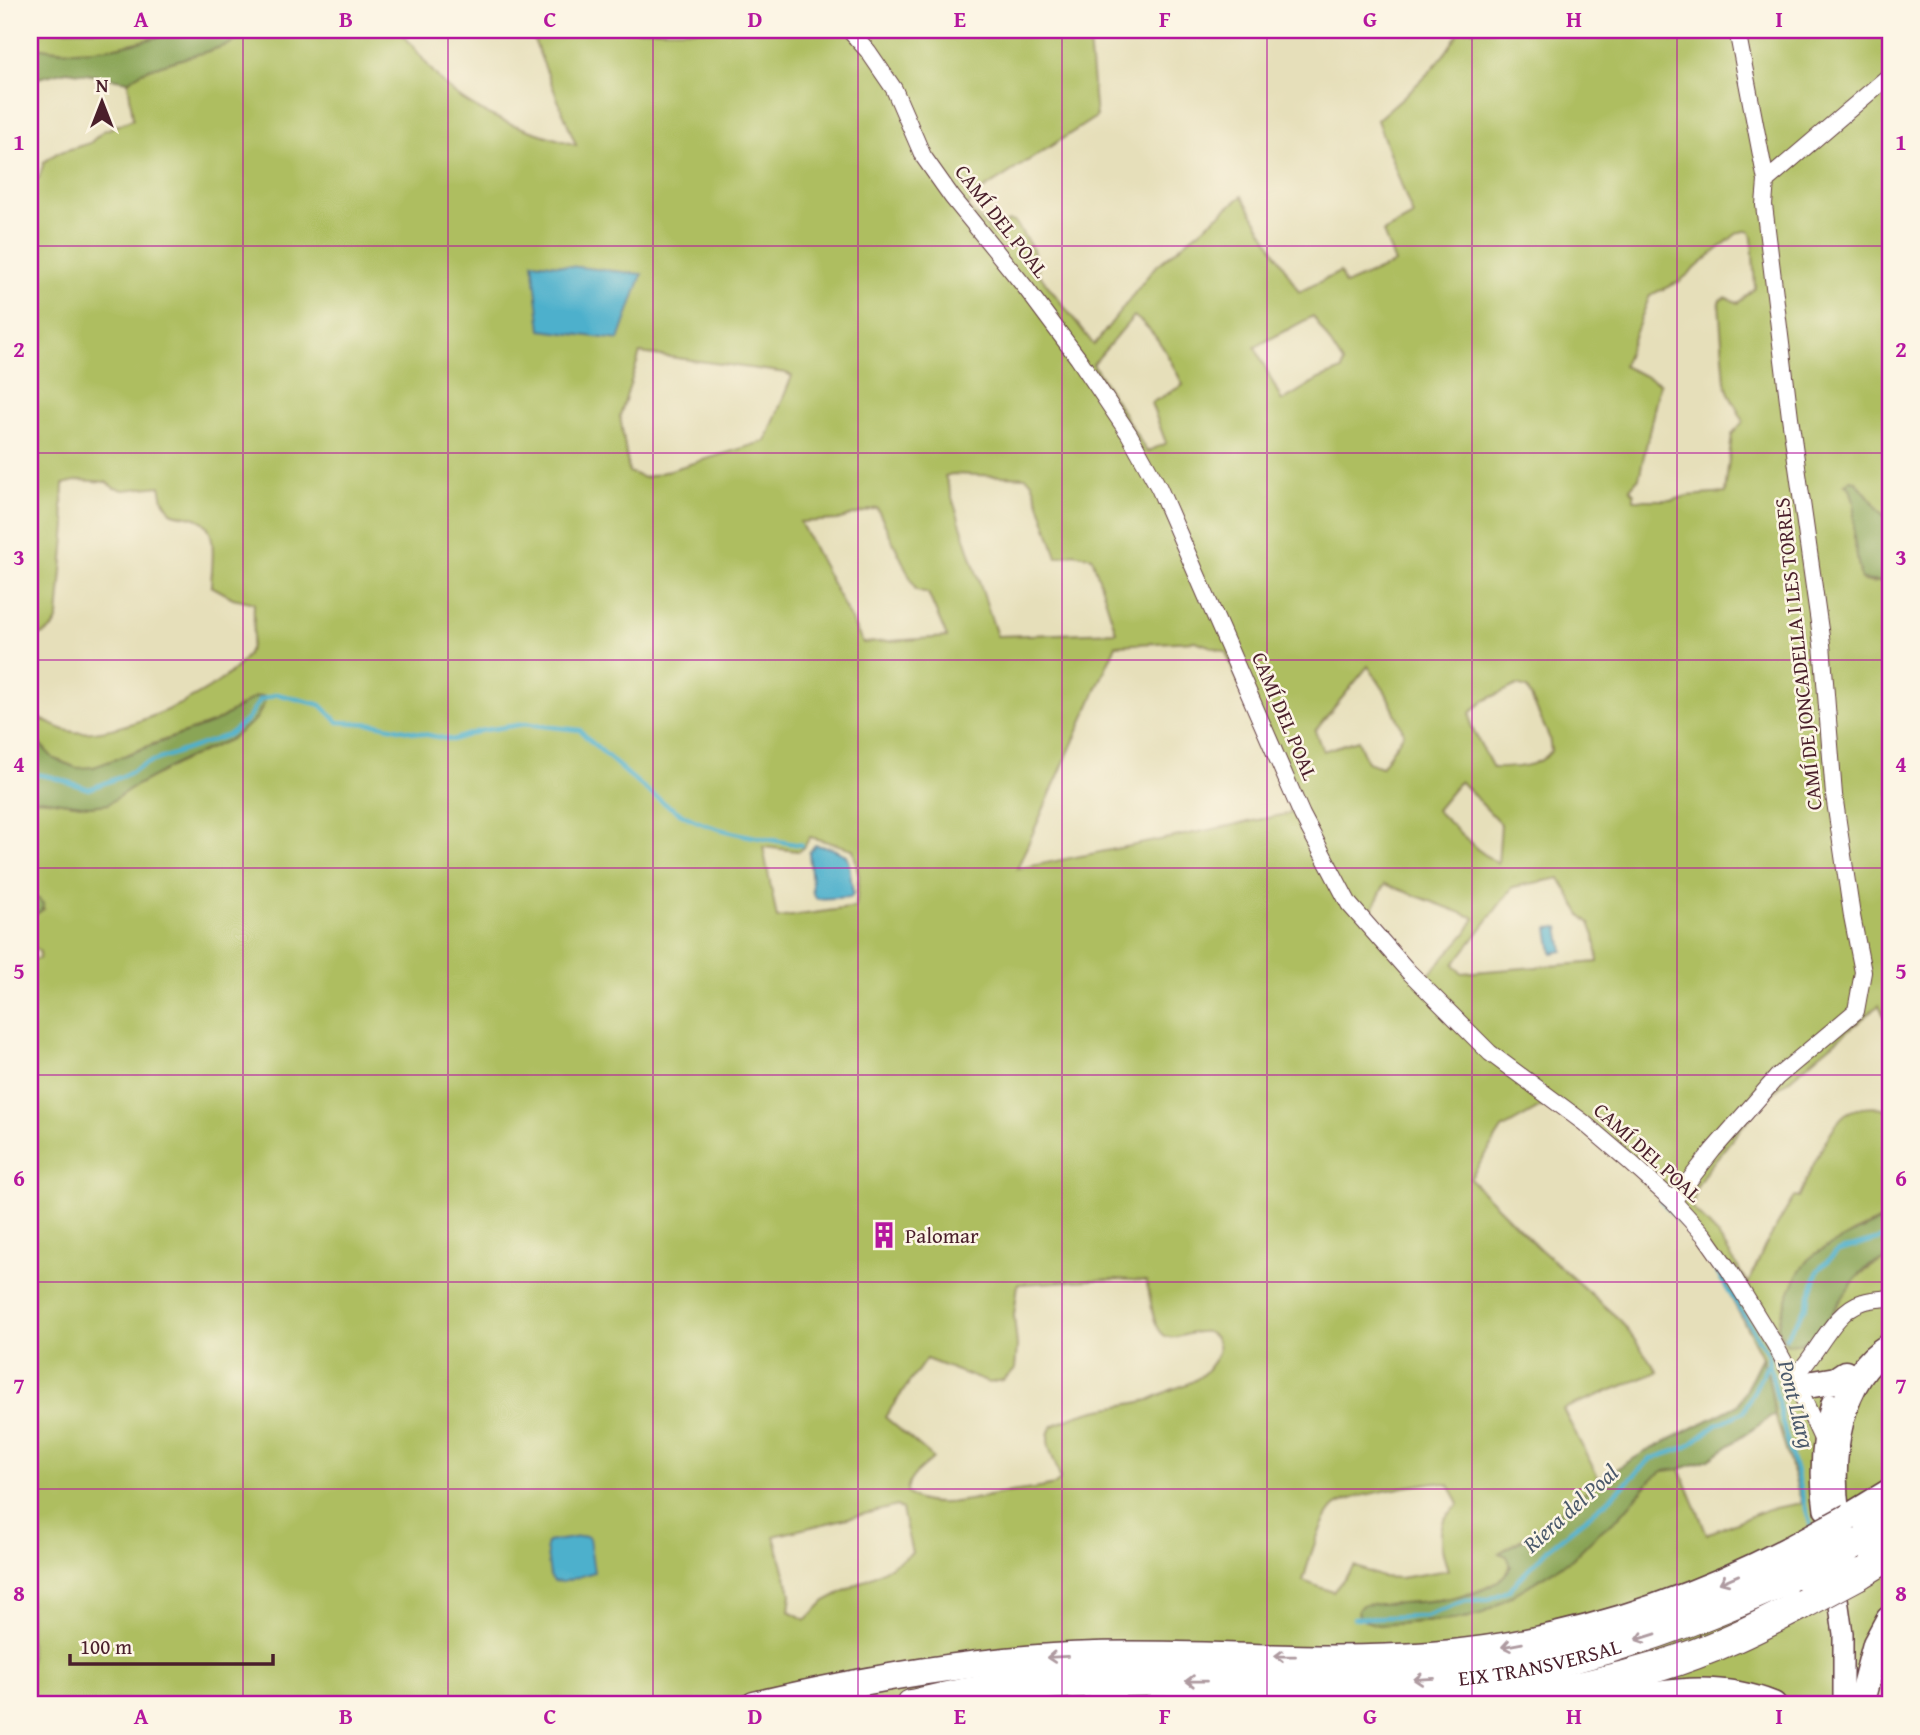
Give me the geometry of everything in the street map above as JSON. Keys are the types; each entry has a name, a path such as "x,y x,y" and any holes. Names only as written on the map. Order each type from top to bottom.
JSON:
{"highway":[{"path":"1808,1387 1844,1374 1871,1341 1890,1333"},
{"path":"1890,1346 1868,1363 1846,1404 1835,1462 1846,1525 1890,1492"},
{"name":"EIX TRANSVERSAL","path":"911,1705 968,1693 1058,1684 1170,1681 1344,1684 1474,1676 1576,1659 1655,1635 1723,1610 1846,1525 1890,1522"},
{"name":"EIX TRANSVERSAL","path":"1437,1705 1478,1703 1568,1688 1660,1666 1736,1638 1890,1555"},
{"path":"754,1705 937,1670 1015,1660 1108,1655 1354,1657 1486,1650 1549,1638 1652,1610 1743,1573 1795,1561"},
{"path":"1860,1705 1877,1644 1889,1620"},
{"path":"1603,1705 1683,1691 1726,1692 1773,1705"}],"street":[{"name":"CAMÍ DEL POAL","path":"849,30 868,51 894,89 923,156 951,197 1079,358 1129,434 1160,488 1303,815 1349,904 1408,971 1490,1053 1583,1122 1673,1201 1729,1270 1777,1350 1808,1387 1822,1439 1822,1494 1843,1634 1843,1705"},
{"name":"CAMÍ DE JONCADELLA I LES TORRES","path":"1673,1201 1713,1150 1777,1077 1856,1010 1863,972 1834,795 1822,644 1764,205 1766,181 1737,30"},
{"path":"1766,181 1890,75"},
{"path":"1850,1705 1846,1525 1828,1490 1828,1459 1834,1416 1808,1387 1802,1370 1836,1321 1860,1302 1890,1297"},
{"name":"CAMÍ DEL POAL","path":"1808,1387 1822,1439"}],"green space":[{"path":"30,30 183,30 127,45 68,51 30,45"},
{"path":"183,30 255,30 235,42 142,72 128,81 67,71 30,80 30,45 88,51 127,45"},
{"path":"255,30 399,30 444,84 473,106 524,129 576,145 530,30 1088,30 1096,117 978,193 967,207 994,234 1008,221 1015,222 1033,250 1039,274 1094,345 1154,268 1242,196 1299,292 1340,272 1345,285 1395,263 1383,232 1413,216 1377,120 1433,68 1459,31 1890,30 1890,523 1856,481 1845,484 1850,488 1854,502 1854,539 1861,580 1872,583 1884,580 1890,563 1890,1028 1879,1005 1762,1102 1707,1170 1696,1188 1692,1208 1717,1234 1748,1284 1765,1246 1794,1197 1798,1198 1820,1152 1841,1118 1863,1108 1890,1110 1890,1216 1853,1233 1806,1262 1792,1287 1778,1324 1781,1336 1823,1326 1850,1285 1877,1263 1890,1258 1890,1657 1871,1705 30,1705 30,959 39,959 40,952 30,945 30,917 44,909 35,898 30,898 30,801 40,799 89,806 108,804 131,788 185,759 229,740 255,720 263,707 255,697 213,723 89,768 77,768 50,757 30,733 30,714 64,730 88,732 113,729 140,721 195,696 219,682 238,666 249,651 253,634 254,603 233,598 211,586 213,549 209,530 205,523 198,519 171,512 163,500 160,486 124,490 114,488 106,482 80,480 63,484 62,508 66,525 58,617 47,632 30,637 30,183 39,178 44,162 57,153 90,143 103,131 133,119 128,81 142,72 248,36","holes":["1750,231 1755,288 1738,303 1726,297 1719,303 1725,382 1743,420 1732,434 1725,493 1687,496 1674,500 1634,500 1630,488 1639,478 1660,383 1623,366 1650,295 1679,282 1736,234","1134,316 1157,338 1183,385 1151,403 1166,443 1147,452 1093,364","1313,316 1343,363 1342,370 1319,379 1282,401 1255,347","640,353 792,376 766,441 644,478 629,472 620,416","945,476 1026,477 1032,482 1057,557 1074,553 1092,557 1116,632 997,636","877,508 916,590 928,593 947,637 863,643 800,522 837,520","1195,641 1226,652 1292,813 1017,869 1116,645","1368,666 1386,693 1404,733 1381,767 1367,762 1358,740 1323,751 1315,731","1517,685 1527,688 1549,737 1551,751 1533,764 1493,768 1471,726 1470,713 1483,701","1460,781 1501,824 1498,864 1477,849 1436,810","810,837 853,849 859,876 856,907 777,918 763,847 798,851","1560,878 1581,915 1590,923 1595,936 1598,962 1461,973 1454,964 1513,887","1385,884 1475,918 1466,933 1426,978 1369,916","1546,1104 1612,1152 1659,1197 1697,1242 1730,1295 1762,1357 1775,1414 1802,1503 1768,1509 1707,1534 1680,1469 1666,1469 1652,1478 1620,1516 1572,1559 1480,1615 1452,1620 1378,1625 1365,1605 1447,1599 1489,1586 1503,1576 1511,1563 1507,1556 1500,1552 1552,1518 1599,1479 1563,1409 1658,1372 1620,1320 1540,1249 1470,1179 1502,1129","1114,1279 1146,1281 1154,1318 1165,1336 1171,1338 1207,1332 1213,1336 1219,1349 1208,1368 1191,1382 1149,1400 1089,1412 1053,1426 1048,1440 1060,1480 1054,1485 964,1501 938,1503 915,1499 907,1493 910,1482 933,1458 885,1417 926,1359 989,1383 1003,1380 1015,1370 1017,1346 1014,1315 1018,1284","1435,1482 1449,1485 1459,1503 1446,1518 1441,1532 1448,1570 1400,1578 1382,1577 1354,1566 1333,1592 1303,1581 1320,1530 1335,1506 1353,1498","897,1506 902,1510 912,1553 825,1601 806,1620 789,1611 791,1594 774,1536"]},
{"path":"1850,480 1856,481 1890,523 1890,563 1882,582 1861,580 1854,539 1854,502 1850,488 1845,485"},
{"path":"263,696 264,704 255,720 229,740 185,759 131,788 108,804 89,806 40,799 30,801 30,733 54,759 77,768 94,767 217,721 255,697"},
{"path":"30,898 39,899 44,905 41,911 30,917"},
{"path":"1890,1216 1890,1258 1865,1269 1856,1278 1811,1338 1799,1344 1787,1344 1778,1330 1778,1325 1792,1286 1804,1264 1832,1244"},
{"path":"1762,1357 1775,1414 1709,1459 1680,1469 1663,1471 1652,1479 1620,1516 1572,1559 1480,1615 1452,1620 1378,1625 1359,1617 1358,1610 1362,1605 1442,1600 1464,1596 1500,1580 1511,1566 1507,1556 1499,1553 1522,1540 1599,1479 1645,1452 1738,1405"}],"water":[{"path":"533,262 642,274 619,340 541,330"},
{"path":"815,845 846,855 853,893 851,897 817,899 813,894 809,853"},
{"path":"1559,927 1563,951 1552,953 1548,928"},
{"path":"586,1536 589,1538 594,1572 563,1582 554,1581 550,1576 546,1546 548,1542"}],"waterway":[{"path":"30,773 89,789 145,764 228,735 247,720 260,700 277,694 321,705 338,722 376,724 452,740 479,731 524,724 580,730 642,786 686,816 725,831 801,845"},
{"name":"Pont Llarg","path":"1661,1201 1698,1241 1767,1353 1785,1433 1811,1527"},
{"name":"Riera del Poal","path":"1786,1337 1806,1307 1818,1270 1838,1251 1890,1236"},
{"name":"Riera del Poal","path":"1354,1618 1426,1616 1466,1600 1487,1600 1508,1591 1550,1547 1607,1501 1651,1459 1687,1447 1716,1425 1743,1412 1767,1365"}],"place":[{"name":"Palomar","path":"884,1235"}]}
